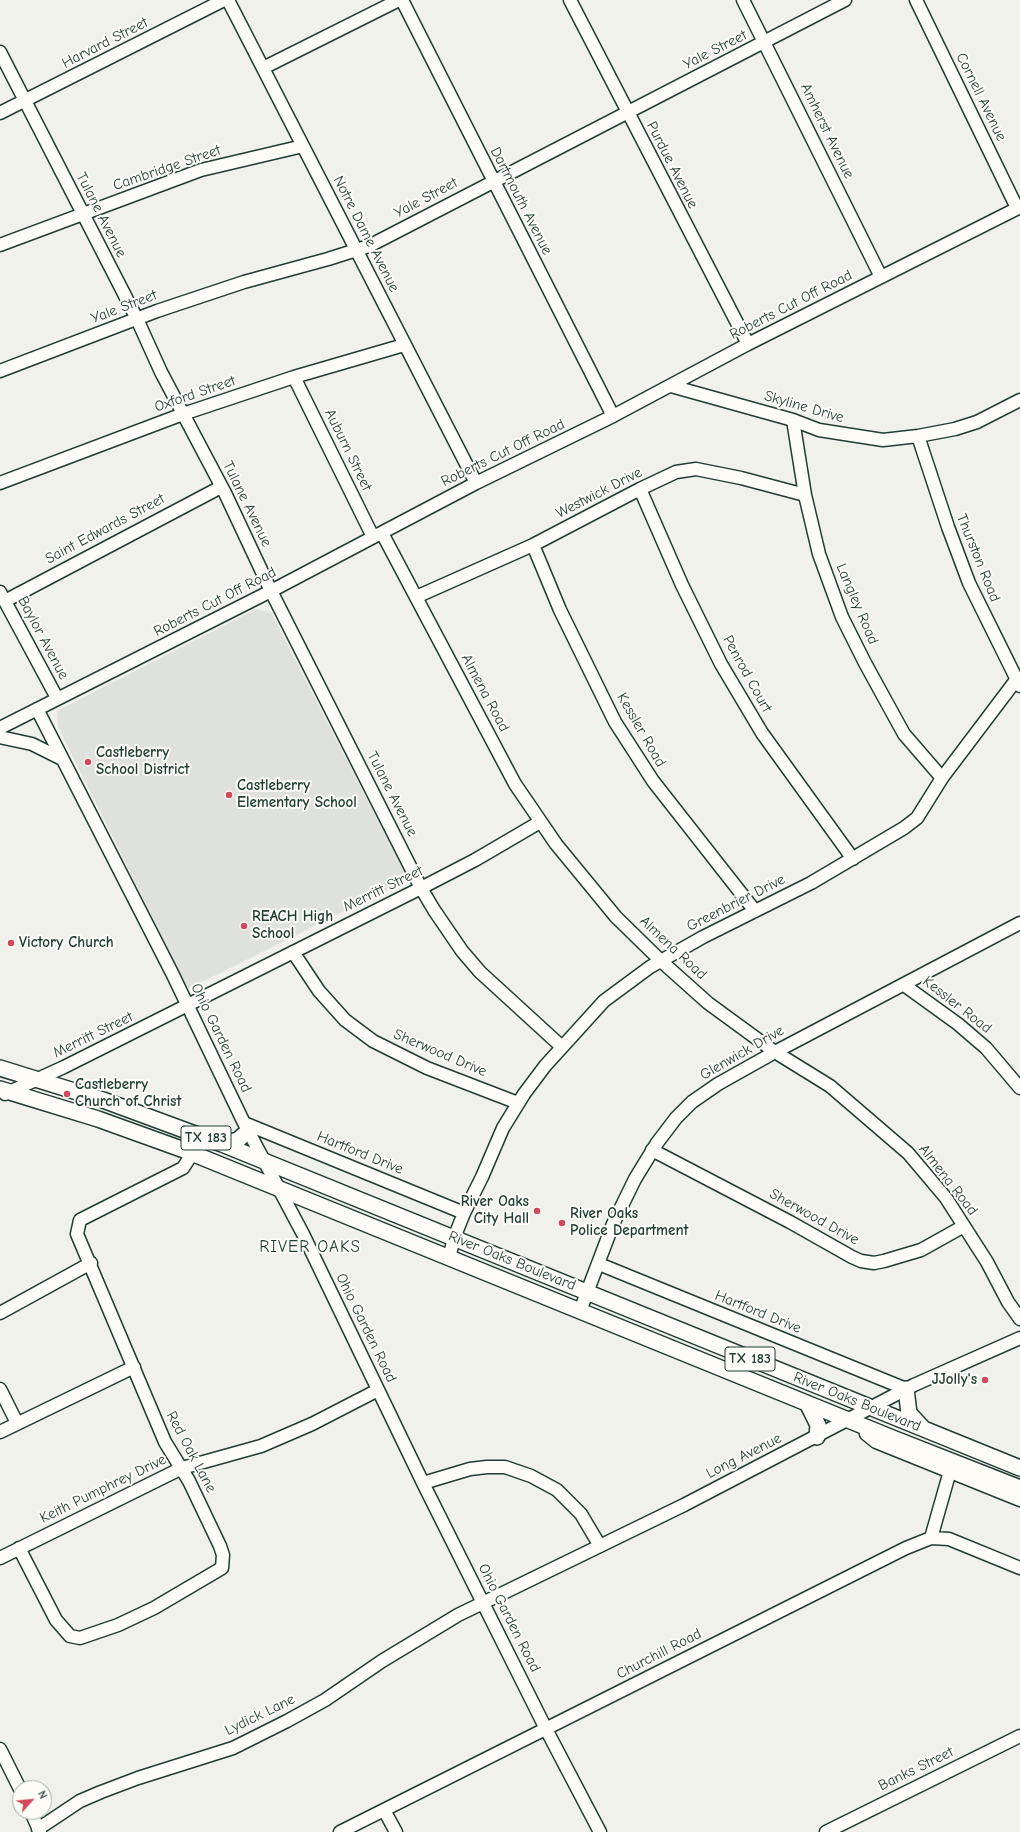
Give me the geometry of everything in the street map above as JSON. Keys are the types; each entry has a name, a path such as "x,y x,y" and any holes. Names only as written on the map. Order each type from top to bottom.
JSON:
{"main road":[{"name":"River Oaks Boulevard","path":"0,1068 103,1100 222,1144 1020,1468"},
{"name":"River Oaks Boulevard","path":"3,1092 98,1119 188,1152 865,1427 1020,1488"},
{"path":"222,1144 238,1140 246,1127"},
{"path":"188,1152 192,1146 236,1163 241,1162 247,1155"},
{"path":"303,1198 300,1190 304,1186 310,1186 358,1207 366,1202"},
{"path":"906,1389 909,1413 926,1430"},
{"path":"807,1403 818,1425 817,1437"}],"street":[{"name":"Harvard Street","path":"0,112 224,0"},
{"name":"Notre Dame Avenue","path":"228,0 476,483"},
{"path":"263,68 401,0"},
{"name":"Dartmouth Avenue","path":"401,0 613,416"},
{"name":"Purdue Avenue","path":"570,0 748,344"},
{"name":"Amherst Avenue","path":"743,0 881,277"},
{"name":"Yale Street","path":"0,371 137,319 244,282 356,251 493,180 628,113 845,0"},
{"name":"Cornell Avenue","path":"916,0 1019,207"},
{"name":"Tulane Avenue","path":"0,52 137,319 161,372 222,487 271,591 421,888 462,951 480,972 562,1047"},
{"name":"Cambridge Street","path":"0,245 201,170 302,146"},
{"name":"Roberts Cut Off Road","path":"0,728 57,698 143,657 476,483 613,416 672,386 748,344 1019,207"},
{"name":"Oxford Street","path":"0,482 183,414 294,377 404,345"},
{"name":"Auburn Street","path":"294,377 377,535"},
{"name":"Skyline Drive","path":"672,386 793,420 819,430 883,440 918,436 955,429 977,422 1020,400"},
{"name":"Langley Road","path":"793,420 805,495 825,574 845,624 904,734 942,778"},
{"name":"Thurston Road","path":"918,436 948,527 969,583 1018,683"},
{"name":"Westwick Drive","path":"416,597 533,544 676,472 696,469 741,478 805,495"},
{"name":"Saint Edwards Street","path":"2,596 222,487"},
{"name":"Penrod Court","path":"640,489 682,585 721,664 762,733 853,859"},
{"name":"Almena Road","path":"377,535 416,597 515,784 556,844 616,917 661,961 708,1003 775,1052 830,1086 908,1153 946,1198 987,1262 1008,1302 1020,1319"},
{"name":"Kessler Road","path":"533,544 560,610 615,722 653,781 755,911"},
{"name":"Baylor Avenue","path":"2,596 57,698"},
{"name":"Greenbrier Drive","path":"449,1258 454,1238 464,1213 482,1177 503,1128 518,1103 545,1066 604,1001 624,984 661,961 811,883 904,828 917,818 942,778 1018,683"},
{"name":"Ohio Garden Road","path":"37,709 188,1006 246,1127 303,1234 423,1483 546,1729 600,1832"},
{"path":"0,737 32,744 62,760"},
{"name":"Merritt Street","path":"3,1092 38,1079 188,1006 475,860 540,822"},
{"name":"Glenwick Drive","path":"580,1310 599,1264 613,1224 635,1179 652,1150 676,1118 692,1102 718,1084 775,1052 904,985 1020,922"},
{"name":"Sherwood Drive","path":"293,952 319,991 345,1020 374,1041 427,1068 518,1103"},
{"name":"Kessler Road","path":"904,985 975,1038 986,1048 1020,1088"},
{"name":"Hartford Drive","path":"246,1127 464,1213"},
{"name":"Sherwood Drive","path":"652,1150 861,1261 874,1263 921,1250 964,1226"},
{"name":"Red Oak Lane","path":"19,1548 56,1620 70,1636 80,1638 118,1625 154,1608 222,1568 223,1555 220,1546 190,1480 165,1442 77,1234 80,1220 183,1168 188,1152"},
{"path":"0,1313 90,1263"},
{"name":"Hartford Drive","path":"599,1264 906,1389"},
{"name":"Long Avenue","path":"483,1602 600,1546 817,1437 906,1389 1020,1338"},
{"path":"0,1432 134,1367"},
{"path":"0,1389 18,1423"},
{"name":"Keith Pumphrey Drive","path":"0,1558 182,1468 261,1446 312,1424 378,1390"},
{"name":"River Oaks Boulevard","path":"865,1427 866,1434 876,1442 1020,1500"},
{"path":"423,1483 470,1469 487,1467 505,1468 531,1476 557,1490 581,1514 600,1546"},
{"path":"950,1471 931,1538 949,1539 1020,1568"},
{"name":"Churchill Road","path":"340,1832 899,1552 931,1538"},
{"name":"Lydick Lane","path":"39,1830 80,1801 138,1778 233,1748 287,1721 325,1700 382,1661 458,1615 483,1602"},
{"name":"Banks Street","path":"826,1832 1020,1736"},
{"path":"0,1749 16,1780"},
{"path":"384,1810 396,1832"},
{"path":"35,1820 39,1830"}],"shaded area":[{"name":"Castleberry Elementary School","path":"256,609 271,612 408,879 188,989 58,727 57,711"}],"place":[{"name":"Castleberry School District","path":"88,762"},
{"name":"Castleberry Elementary School","path":"229,795"},
{"name":"REACH High School","path":"244,926"},
{"name":"Victory Church","path":"11,943"},
{"name":"Castleberry Church of Christ","path":"67,1094"},
{"name":"River Oaks City Hall","path":"537,1211"},
{"name":"River Oaks Police Department","path":"562,1223"},
{"name":"JJolly's","path":"985,1380"}],"district":[{"name":"RIVER OAKS","path":"310,1247"}]}
